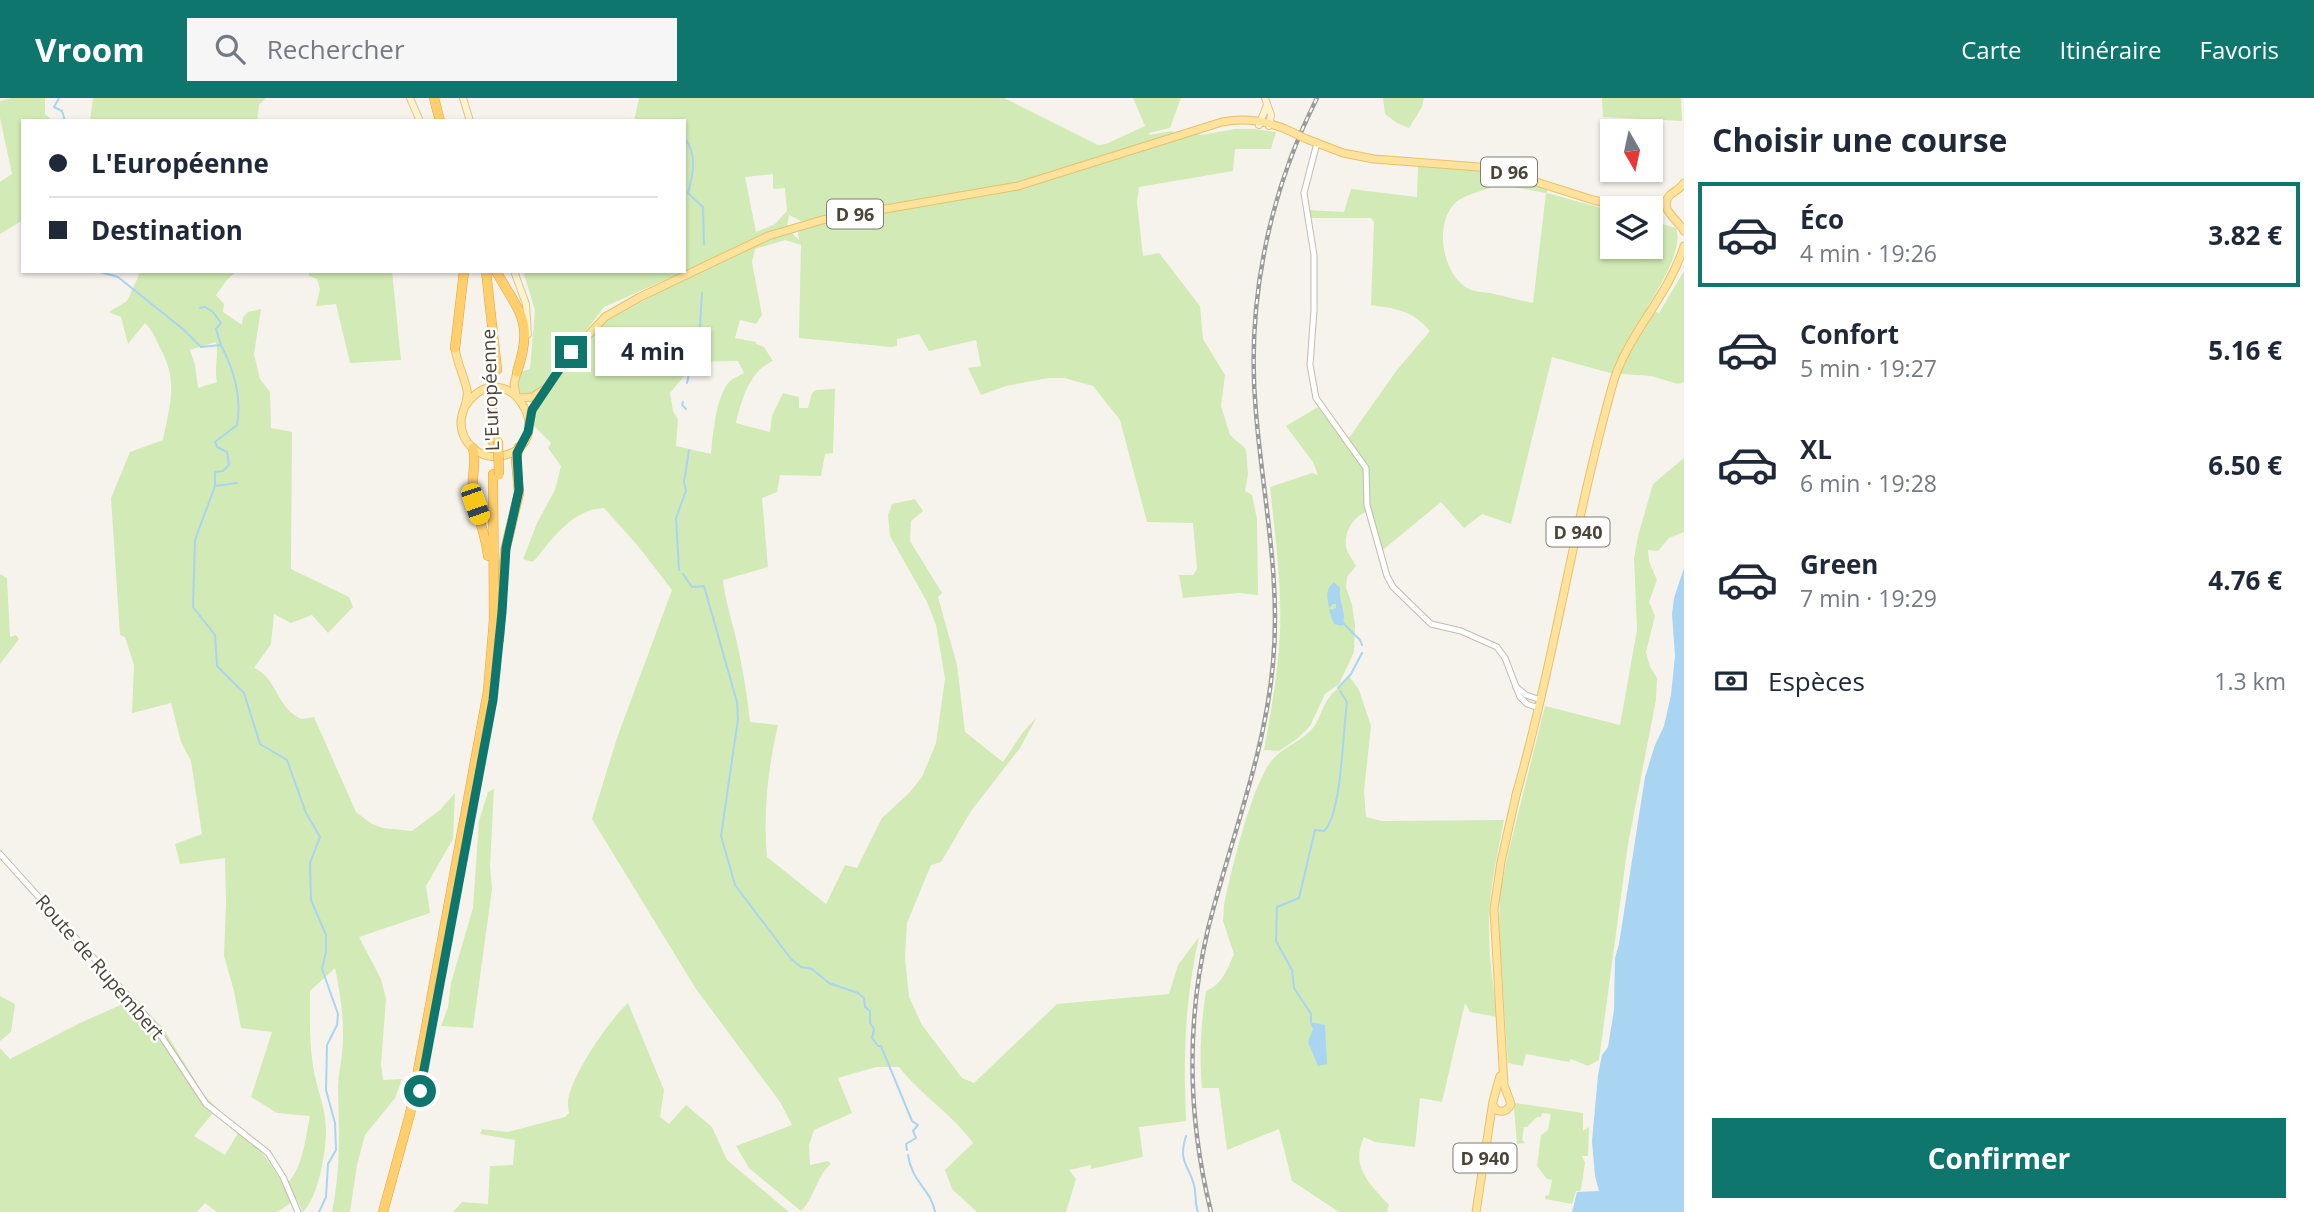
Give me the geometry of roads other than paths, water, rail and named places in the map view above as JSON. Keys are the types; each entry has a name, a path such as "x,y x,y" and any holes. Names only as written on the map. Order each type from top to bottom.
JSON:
{"highway":[{"path":"434,98 439,119"},
{"path":"440,98 446,119"},
{"path":"455,348 461,273"},
{"name":"L'Européenne","path":"480,273 494,369"},
{"name":"L'Européenne","path":"383,1212 408,1121 492,662 496,441 494,369 486,273"},
{"path":"497,273 518,305 524,322 524,348 517,372"},
{"path":"499,640 506,548 519,490 516,458 519,447"},
{"path":"473,449 473,495 486,539 494,600"},
{"name":"L'Européenne","path":"389,1212 420,1091 491,710 499,640 496,475"}],"main road":[{"path":"410,98 419,119"},
{"path":"463,98 469,119"},
{"path":"1260,123 1266,101"},
{"path":"1266,101 1271,115 1269,125"},
{"name":"D 96","path":"529,418 550,382 579,343 615,311 775,233 834,218 1018,186 1201,128 1260,123 1292,132 1343,153 1365,158 1474,165 1502,170 1600,201"},
{"path":"1684,183 1680,192 1669,196 1666,202 1672,216 1684,231"},
{"path":"1663,214 1684,219"},
{"name":"D 940","path":"1507,1096 1504,1087 1494,939 1494,905 1501,862 1612,384 1625,352 1673,275 1684,246"},
{"name":"D 940","path":"1643,323 1668,292 1684,258"},
{"path":"455,348 467,390 466,405 461,417 465,439 473,449 487,456 498,457 510,453 519,447 528,432 529,418 514,384 526,351 528,327 525,300 515,273"},
{"name":"D 96","path":"518,397 533,397 550,382"},
{"path":"466,405 477,394 489,389 505,390 518,397"},
{"name":"D 940","path":"1496,1096 1502,1058"},
{"path":"1496,1096 1507,1096 1510,1105 1508,1109 1502,1112 1497,1110 1493,1105 1496,1096"},
{"name":"D 940","path":"1478,1212 1493,1105"},
{"name":"D 940","path":"1478,1212 1494,1119 1502,1112"}],"street":[{"path":"1317,143 1304,190 1314,255 1310,362 1314,393 1322,410 1367,468 1367,505 1386,574 1393,587 1431,624 1461,631 1497,646 1505,658 1515,685 1538,704"},
{"name":"Route de Rupembert","path":"0,854 154,1025 206,1104 268,1153 283,1177 298,1212"}],"water":[{"path":"1684,568 1684,1212 1572,1212 1577,1192 1599,1191 1592,1141 1598,1075 1602,1055 1608,1047 1614,1010 1615,958 1645,777 1664,726 1671,695 1675,656 1672,614 1674,598"},
{"path":"1334,582 1340,588 1344,617 1342,626 1334,624 1329,610 1336,608 1336,604 1333,604 1329,608 1328,597 1329,588"},
{"path":"1310,1022 1325,1025 1327,1064 1318,1066 1308,1042 1313,1029"}],"waterway":[{"path":"59,98 54,107 62,111 64,119"},
{"path":"686,141 693,157 688,193 703,207 704,244"},
{"path":"104,273 118,277 201,347 221,345 236,384 237,425 215,442 217,447 227,452 229,465 223,471 215,472 215,486 195,540 193,607 215,635 217,666 244,693 260,744 287,760 306,813 320,837 310,863 311,900 326,935 322,969 338,1014 337,1025 327,1045 326,1090 335,1123 336,1150 328,1164 326,1197 319,1212"},
{"path":"687,383 691,365 698,360 702,293"},
{"path":"200,308 205,307 213,312 221,323 216,329 221,345"},
{"path":"683,402 682,405 686,409"},
{"path":"679,570 676,518 686,491 684,482 689,450"},
{"path":"215,486 237,483"},
{"path":"683,574 692,587 704,586 737,702 738,719 721,836 735,885 791,959 801,967 812,969 829,983 858,993 864,998 874,1029 872,1038 881,1046 912,1121 918,1125 913,1131 916,1138 906,1144 907,1150"},
{"path":"1343,623 1362,645"},
{"path":"1338,688 1351,674 1362,653"},
{"path":"1311,1022 1311,1014 1294,988 1292,970 1276,941 1277,907 1299,898 1315,830 1324,831 1335,808 1347,702 1340,691"},
{"path":"1186,1136 1183,1153 1193,1182 1198,1212"},
{"path":"908,1155 913,1172 930,1197 935,1212"}],"railway":[{"path":"1211,1212 1203,1177 1194,1106 1193,1035 1196,1000 1208,929 1263,731 1275,632 1273,569 1256,413 1254,332 1264,251 1274,212 1285,173 1317,98"}]}
